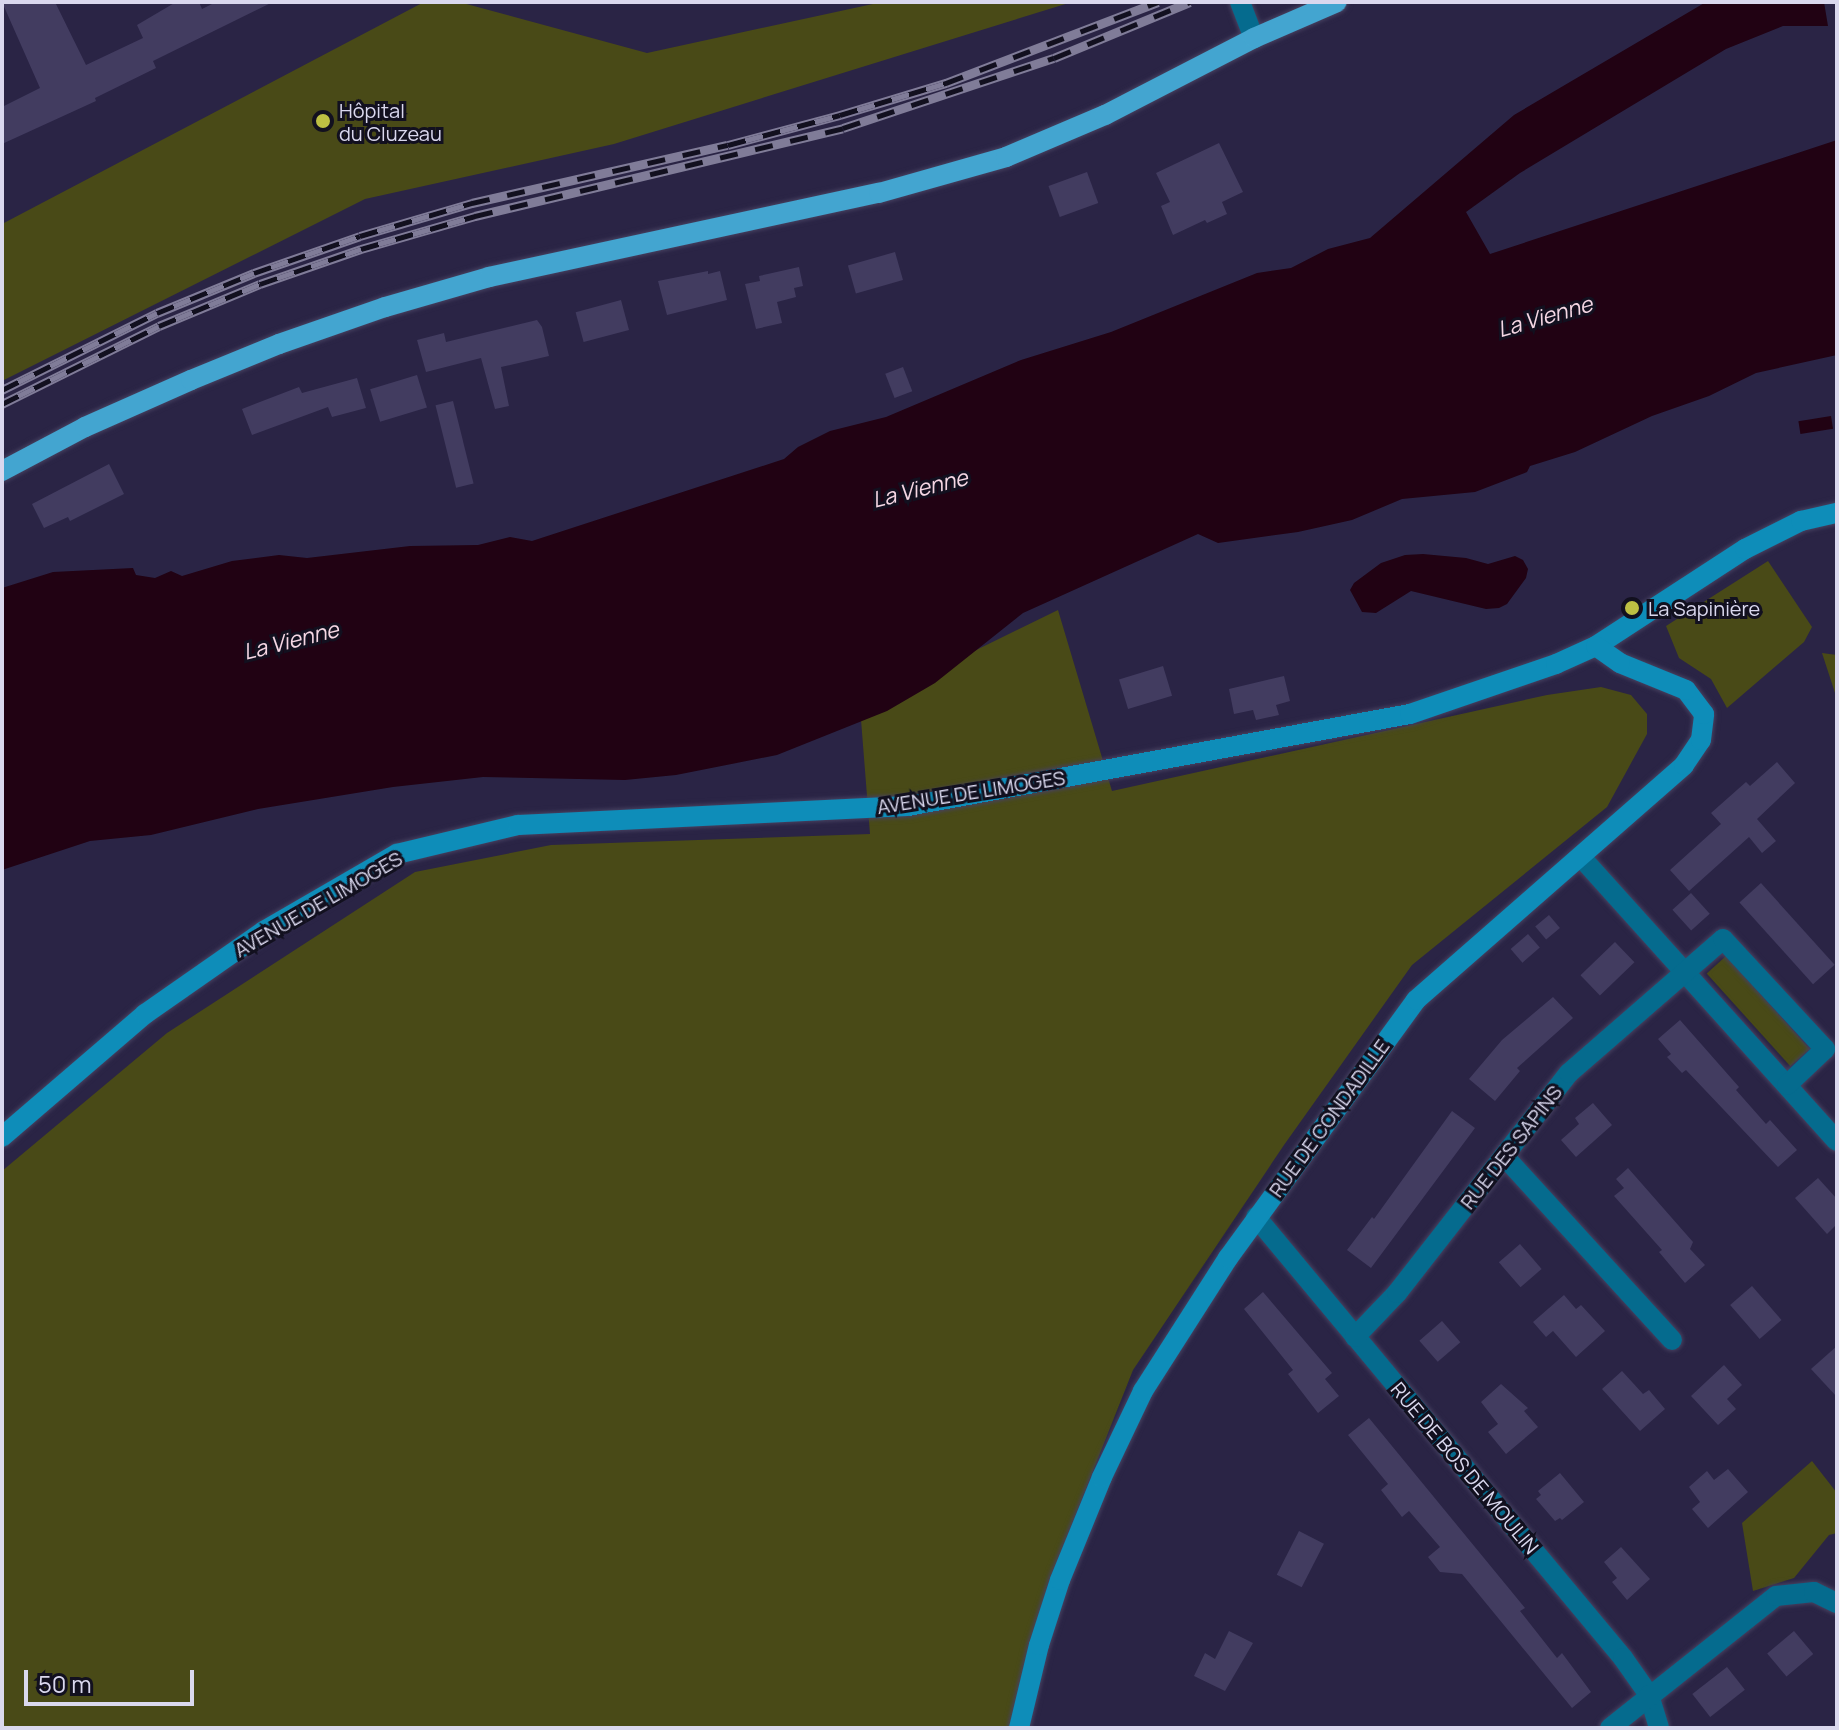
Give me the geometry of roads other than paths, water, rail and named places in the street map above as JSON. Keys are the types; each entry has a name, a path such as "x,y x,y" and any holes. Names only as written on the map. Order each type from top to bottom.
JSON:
{"main road":[{"path":"2,471 85,427 191,380 279,344 385,307 489,277 879,193 1006,157 1105,115 1254,38 1337,2"},
{"name":"AVENUE DE LIMOGES","path":"2,1137 145,1014 264,931 397,854 518,825 908,806 1410,714 1556,664 1596,646 1745,549 1801,521 1837,513"},
{"name":"RUE DE CONDADILLE","path":"1019,1728 1039,1645 1060,1580 1102,1477 1156,1369 1256,1217 1416,1000 1684,765 1701,740 1704,714 1686,690 1620,663 1596,646"}],"street":[{"path":"1240,2 1254,38"},
{"path":"1581,857 1681,972 1837,1141"},
{"name":"RUE DES SAPINS","path":"1355,1337 1397,1293 1569,1073 1681,972 1723,939 1825,1049 1787,1085"},
{"path":"1504,1156 1672,1340"},
{"name":"RUE DE BOS DE MOULIN","path":"1256,1217 1613,1646 1649,1695 1659,1728"},
{"path":"1610,1728 1776,1596 1814,1592 1837,1603"}],"water":[{"name":"La Vienne","path":"1706,2 1824,2 1828,26 1783,26 1726,49 1520,173 1466,212 1490,254 1837,140 1837,355 1756,373 1709,396 1652,416 1575,452 1530,466 1527,472 1475,492 1402,499 1352,520 1298,532 1218,543 1198,534 1023,613 935,683 887,711 777,755 676,775 625,780 483,777 393,787 258,809 151,835 90,841 2,870 2,588 53,572 133,568 136,575 155,578 171,571 182,576 232,561 279,555 307,558 410,546 478,545 510,537 532,541 784,459 798,447 830,431 886,417 1021,360 1111,332 1257,273 1291,268 1328,249 1370,238 1514,115"},
{"path":"1831,416 1833,429 1800,434 1798,421"},
{"path":"1405,555 1466,558 1488,564 1515,556 1523,560 1528,569 1526,578 1507,604 1499,608 1486,609 1411,591 1376,613 1362,612 1350,590 1354,583 1381,563"}],"railway":[{"path":"2,390 157,313 254,273 360,236 472,203 728,145 840,115 946,83 1158,2"},
{"path":"2,404 159,326 260,284 361,249 475,216 843,128 1054,58 1190,2"}],"place":[{"name":"Hôpital du Cluzeau","path":"323,121"},
{"name":"La Sapinière","path":"1632,608"}]}
